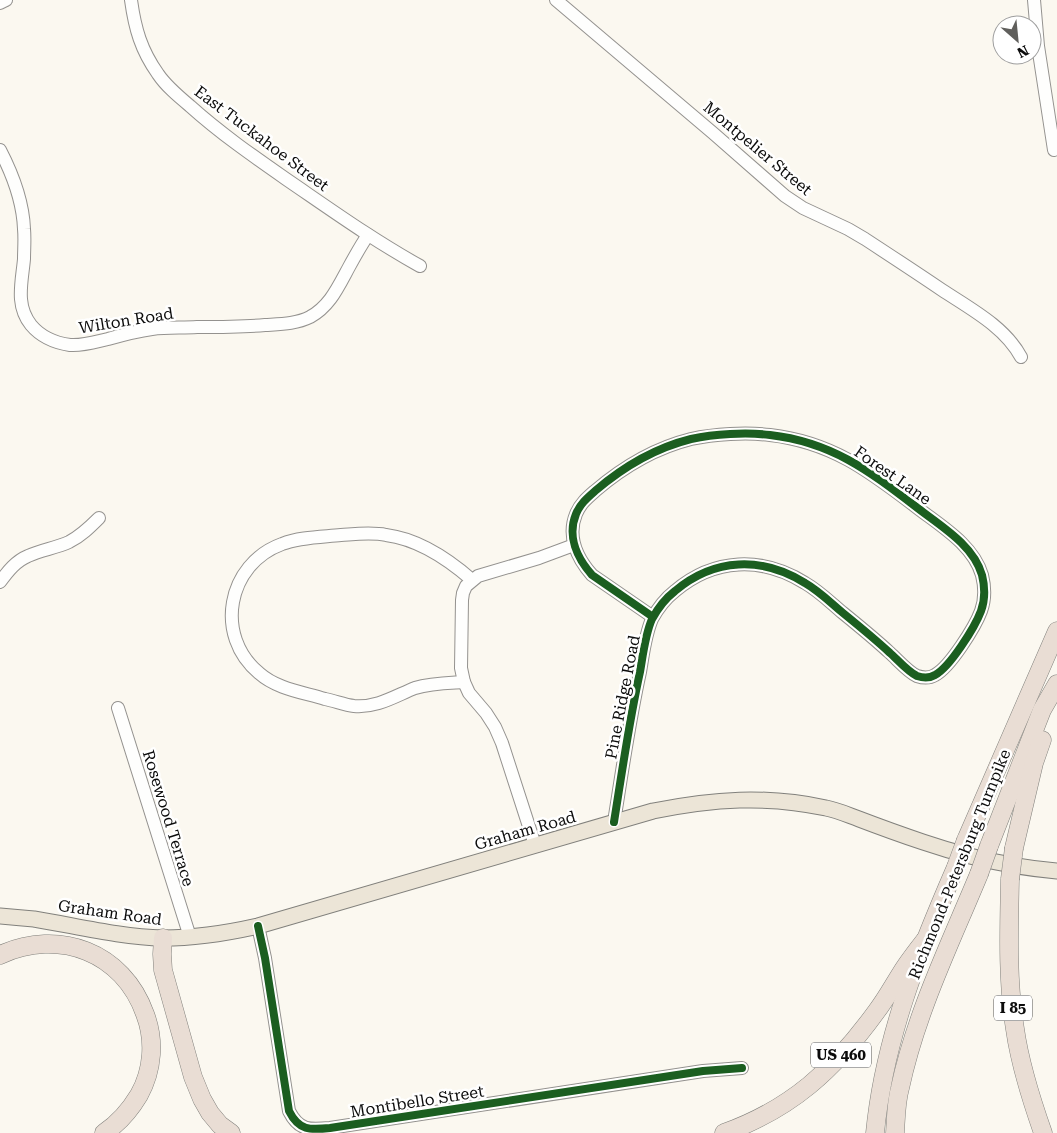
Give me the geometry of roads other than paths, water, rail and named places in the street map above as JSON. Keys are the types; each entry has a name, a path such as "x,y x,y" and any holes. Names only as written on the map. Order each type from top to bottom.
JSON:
{"highway":[{"name":"Richmond-Petersburg Turnpike","path":"875,1133 881,1086 889,1050 925,940 966,840 1057,631"},
{"path":"894,1133 899,1089 910,1048 926,1002 1042,710 1057,684"},
{"name":"Richmond-Petersburg Turnpike","path":"1043,1133 1021,1062 1015,1028 1008,943 1010,879 1014,848 1034,763 1057,698"},
{"path":"163,938 163,970 193,1077 210,1113 230,1133"},
{"name":"US 460","path":"724,1133 766,1115 806,1089 825,1072 844,1052 876,1012 925,940"},
{"path":"0,955 23,946 38,943 67,945 83,950 96,955 122,974 142,1004 151,1032 150,1061 147,1077 133,1105 123,1118 104,1133"}],"main road":[{"name":"Graham Road","path":"0,916 33,919 120,934 163,938 224,934 258,926 653,811 687,804 722,800 773,800 829,808 924,842 970,856 1022,868 1057,871"}],"street":[{"path":"0,3 6,0"},
{"name":"East Tuckahoe Street","path":"131,0 140,43 148,60 168,87 210,124 251,155 368,235 420,266"},
{"name":"Montpelier Street","path":"556,0 785,196 803,208 865,239 980,315 1007,337 1021,357"},
{"path":"1034,0 1038,46 1054,150"},
{"name":"Wilton Road","path":"0,150 17,188 22,206 24,259 20,294 21,305 25,316 35,329 49,339 61,344 85,344 152,329 288,324 298,322 318,312 329,302 368,235"},
{"name":"Forest Lane","path":"653,617 592,574 584,566 574,545 572,532 575,515 585,499 606,481 641,458 690,440 709,436 751,434 793,439 839,454 881,480 956,538 977,563 982,574 984,592 981,610 972,630 958,650 935,675 921,678 914,675 908,669"},
{"path":"0,582 17,562 28,556 70,541 83,534 99,518"},
{"path":"464,682 434,684 417,688 378,704 366,706 349,705 279,686 257,672 244,657 232,624 232,603 242,577 260,556 282,544 296,540 332,536 385,534 400,537 444,558 472,580"},
{"path":"535,845 502,743 495,727 469,693 464,682 461,668 462,600 466,586 478,576 539,558 574,545"},
{"name":"Pine Ridge Road","path":"614,822 636,690 649,626 659,607 670,595 698,575 714,568 743,564 775,568 792,575 818,591 908,669"},
{"name":"Rosewood Terrace","path":"118,708 190,937"},
{"name":"Montibello Street","path":"258,926 265,958 289,1111 299,1125 313,1130 357,1125 703,1071 742,1068"}]}
